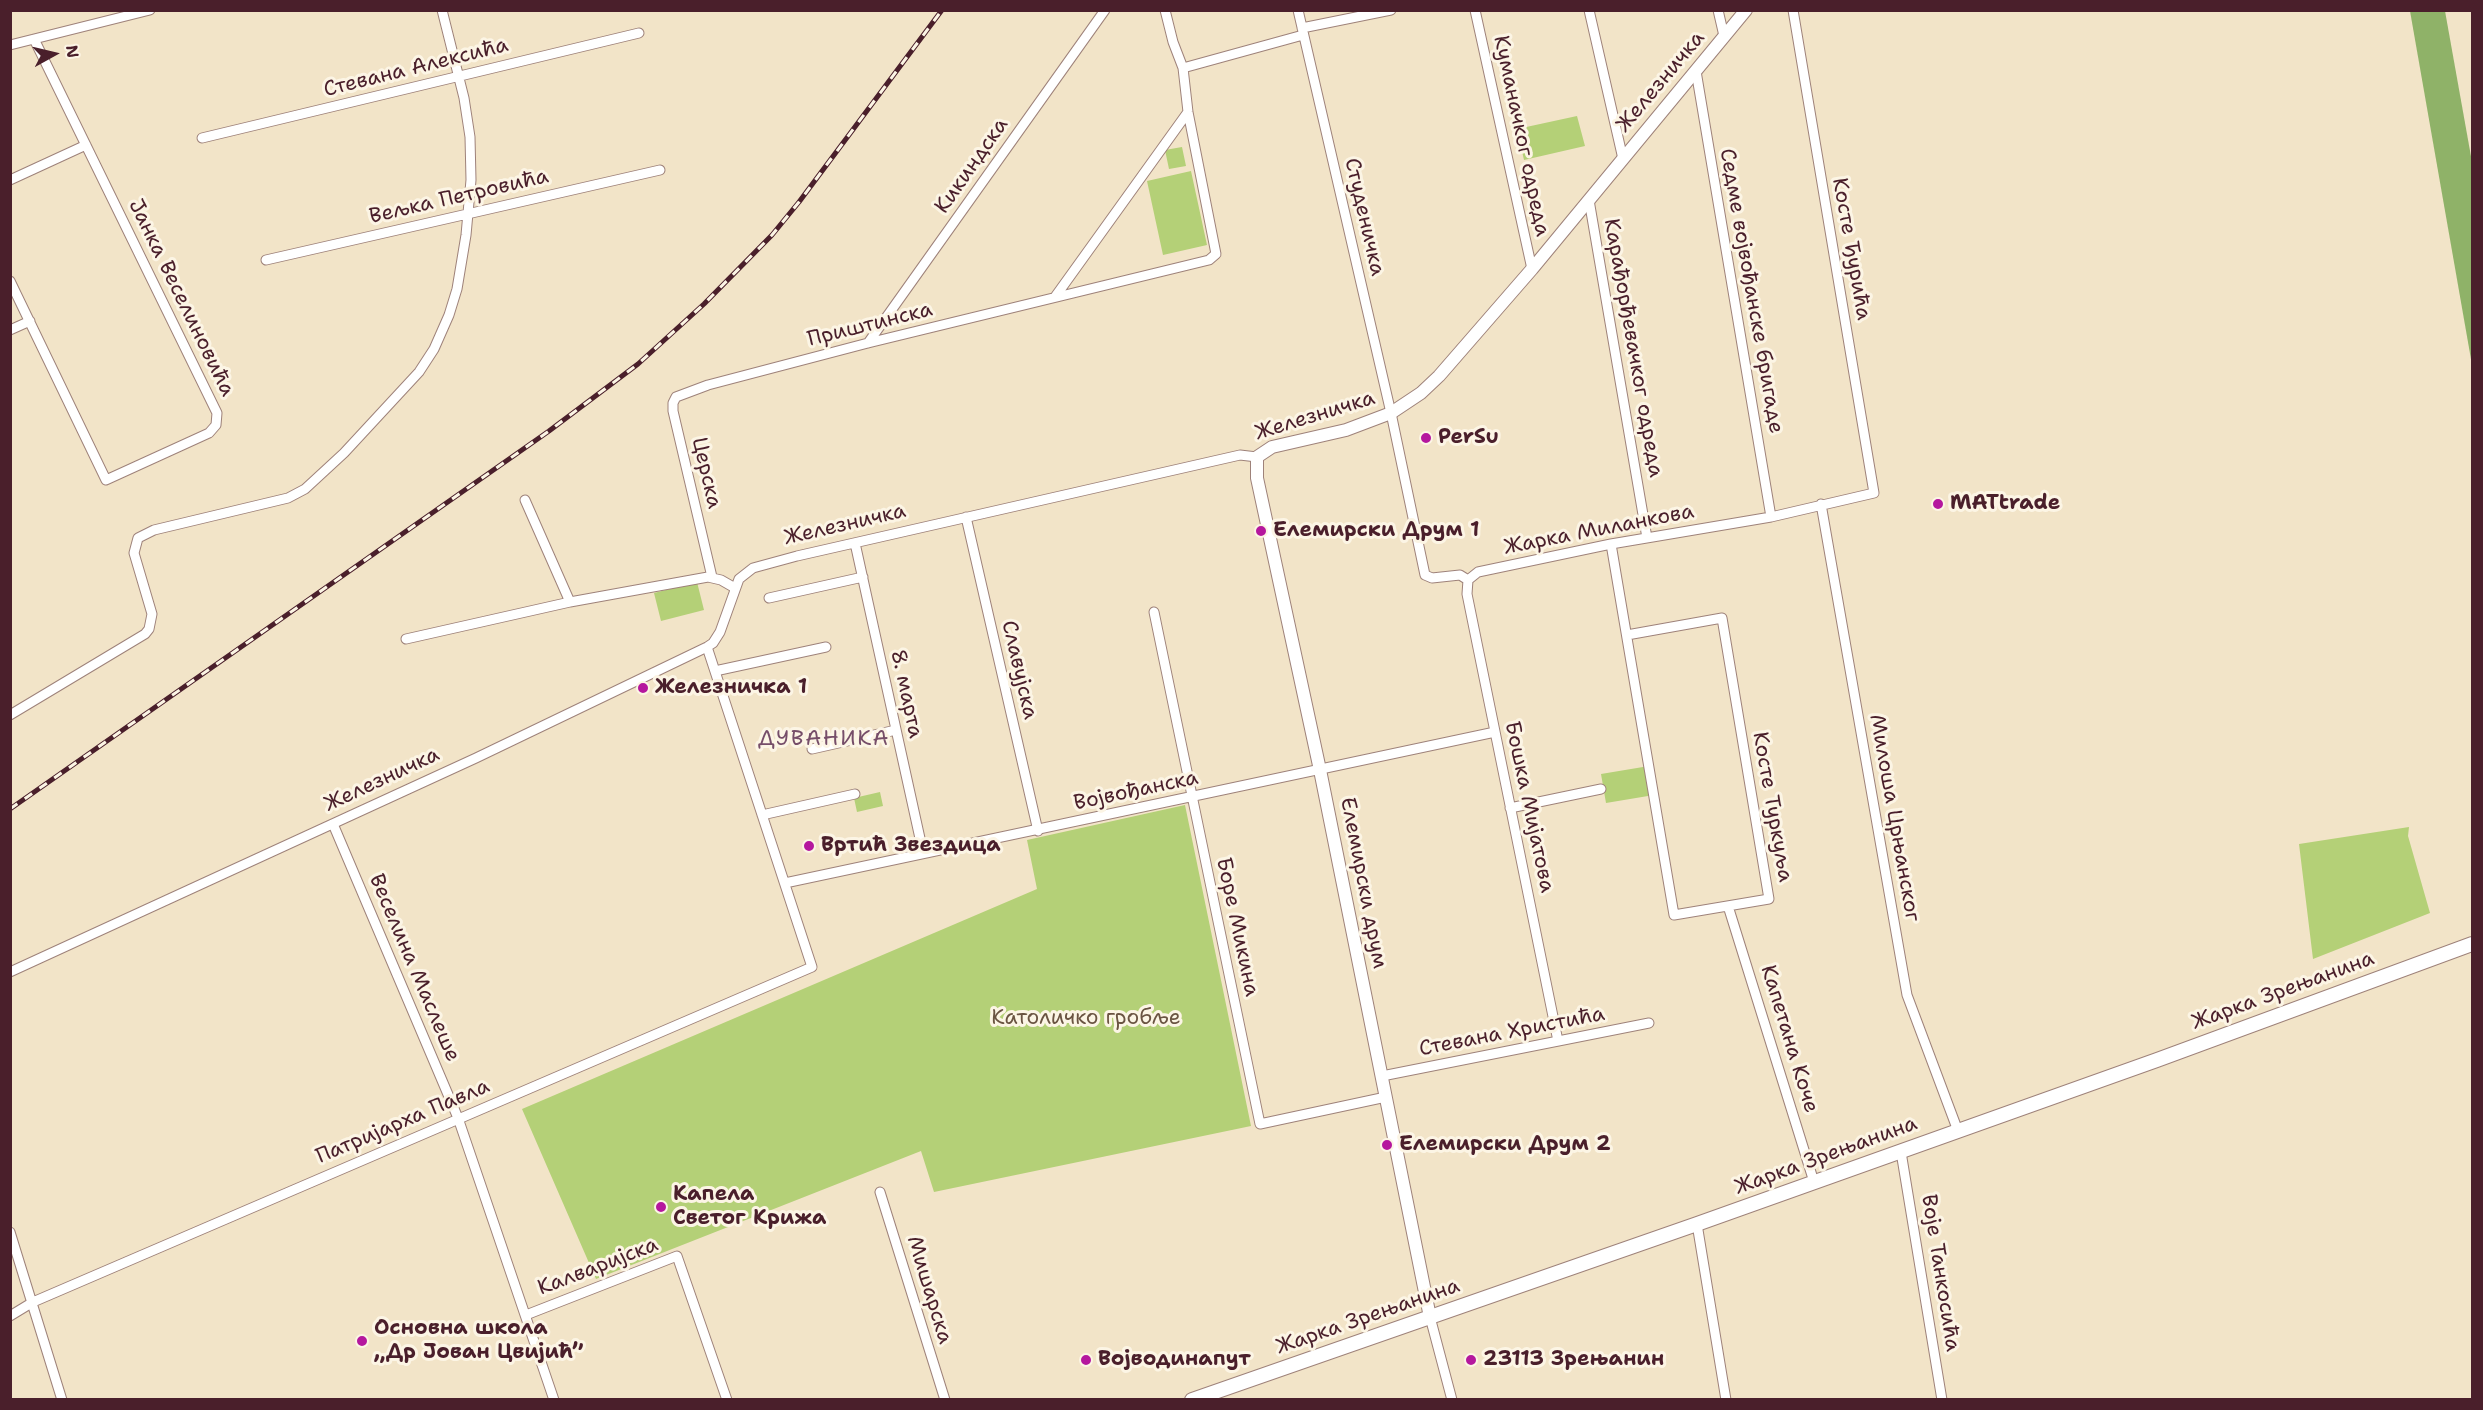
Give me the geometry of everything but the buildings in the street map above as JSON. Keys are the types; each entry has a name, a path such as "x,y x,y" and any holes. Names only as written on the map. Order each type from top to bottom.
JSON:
{"main road":[{"name":"Жарка Зрењанина","path":"1192,1400 1901,1152 2472,944"}],"street":[{"path":"10,45 150,10"},
{"path":"10,715 145,634 149,629 152,614 134,553 138,538 154,530 288,498 299,493 320,477 419,372 438,339 453,303 464,255 469,213 470,137 459,76 442,10"},
{"name":"Кикиндска","path":"868,343 1105,10"},
{"path":"1166,10 1173,42 1183,68 1303,32 1391,10"},
{"name":"Студеничка","path":"1298,10 1392,413"},
{"name":"Куманачког одреда","path":"1475,10 1532,269"},
{"path":"1589,10 1623,159"},
{"path":"1718,10 1724,36"},
{"name":"Железничка","path":"10,972 333,824 707,647 713,643 720,632 739,579 761,565 1240,455 1257,457 1272,447 1346,430 1392,413 1421,393 1439,376 1532,269 1746,10"},
{"name":"Косте Ђурића","path":"1793,10 1874,494"},
{"name":"Стевана Алексића","path":"202,138 639,33"},
{"name":"Јанка Веселиновића","path":"10,281 106,480 209,433 216,425 217,413 34,39"},
{"name":"Приштинска","path":"695,389 868,343 1209,260 1216,254 1188,112 1183,68"},
{"name":"Седме војвођанске бригаде","path":"1696,71 1771,517"},
{"path":"1055,297 1188,112"},
{"path":"10,180 86,145"},
{"name":"Вељка Петровића","path":"266,260 660,170"},
{"name":"Карађорђевачког одреда","path":"1589,200 1647,538"},
{"path":"10,330 30,321"},
{"name":"Церска","path":"695,389 676,397 673,411 712,577"},
{"name":"Жарка Миланкова","path":"1392,413 1425,575 1432,578 1460,575 1468,580 1478,573 1611,544 1771,517 1874,494"},
{"name":"Елемирски друм","path":"1257,457 1257,478 1320,770 1430,1317"},
{"path":"525,500 570,602"},
{"name":"Милоша Црњанског","path":"1821,504 1907,995 1958,1131"},
{"name":"Славујска","path":"966,517 1038,831"},
{"name":"8. марта","path":"855,543 923,852"},
{"name":"Косте Туркуља","path":"1611,544 1674,915 1769,899 1722,618 1627,634"},
{"path":"406,639 570,602 712,577 735,588"},
{"path":"769,598 863,577"},
{"name":"Бошка Мијатова","path":"1468,580 1467,594 1558,1041"},
{"name":"Боре Микина","path":"1154,612 1260,1124 1386,1097"},
{"path":"707,647 785,883"},
{"path":"716,671 826,647"},
{"path":"812,749 896,730"},
{"name":"Војвођанска","path":"785,883 1495,732"},
{"path":"1510,808 1601,789"},
{"path":"762,815 855,794"},
{"name":"Веселина Маслеше","path":"333,824 458,1118 554,1400"},
{"name":"Патријарха Павла","path":"10,1316 33,1302 812,967 785,883"},
{"name":"Капетана Коче","path":"1728,906 1814,1182"},
{"name":"Стевана Христића","path":"1382,1076 1649,1023"},
{"name":"Воје Танкосића","path":"1901,1152 1942,1400"},
{"name":"Мишарска","path":"880,1192 945,1400"},
{"path":"1697,1224 1726,1400"},
{"path":"10,1232 62,1400"},
{"name":"Калваријска","path":"526,1315 676,1256 727,1400"},
{"path":"1430,1317 1452,1400"}],"green space":[{"path":"2410,11 2445,11 2472,162 2472,365"},
{"path":"1577,116 1585,146 1524,160 1517,129"},
{"path":"1182,147 1186,166 1169,169 1165,150"},
{"path":"1191,171 1207,245 1163,255 1147,181"},
{"path":"697,582 704,610 661,621 654,593"},
{"path":"1649,766 1654,795 1606,803 1601,774"},
{"path":"880,792 883,806 857,812 854,798"},
{"name":"Католичко гробље","path":"1185,805 1251,1126 934,1192 921,1151 596,1279 522,1109 1037,889 1027,840"},
{"path":"2409,827 2408,836 2430,913 2313,959 2299,844"}],"railway":[{"path":"10,809 549,431 638,364 704,304 772,235 942,10"}],"place":[{"name":"PerSu","path":"1426,438"},
{"name":"MATtrade","path":"1938,504"},
{"name":"Елемирски Друм 1","path":"1261,531"},
{"name":"Железничка 1","path":"643,688"},
{"name":"Вртић Звездица","path":"809,846"},
{"name":"Елемирски Друм 2","path":"1387,1145"},
{"name":"Капела Светог Крижа","path":"661,1207"},
{"name":"Основна школа „Др Јован Цвијић”","path":"362,1341"},
{"name":"Војводинапут","path":"1086,1360"},
{"name":"23113 Зрењанин","path":"1471,1360"}],"district":[{"name":"ДУВАНИКА","path":"824,739"}]}
